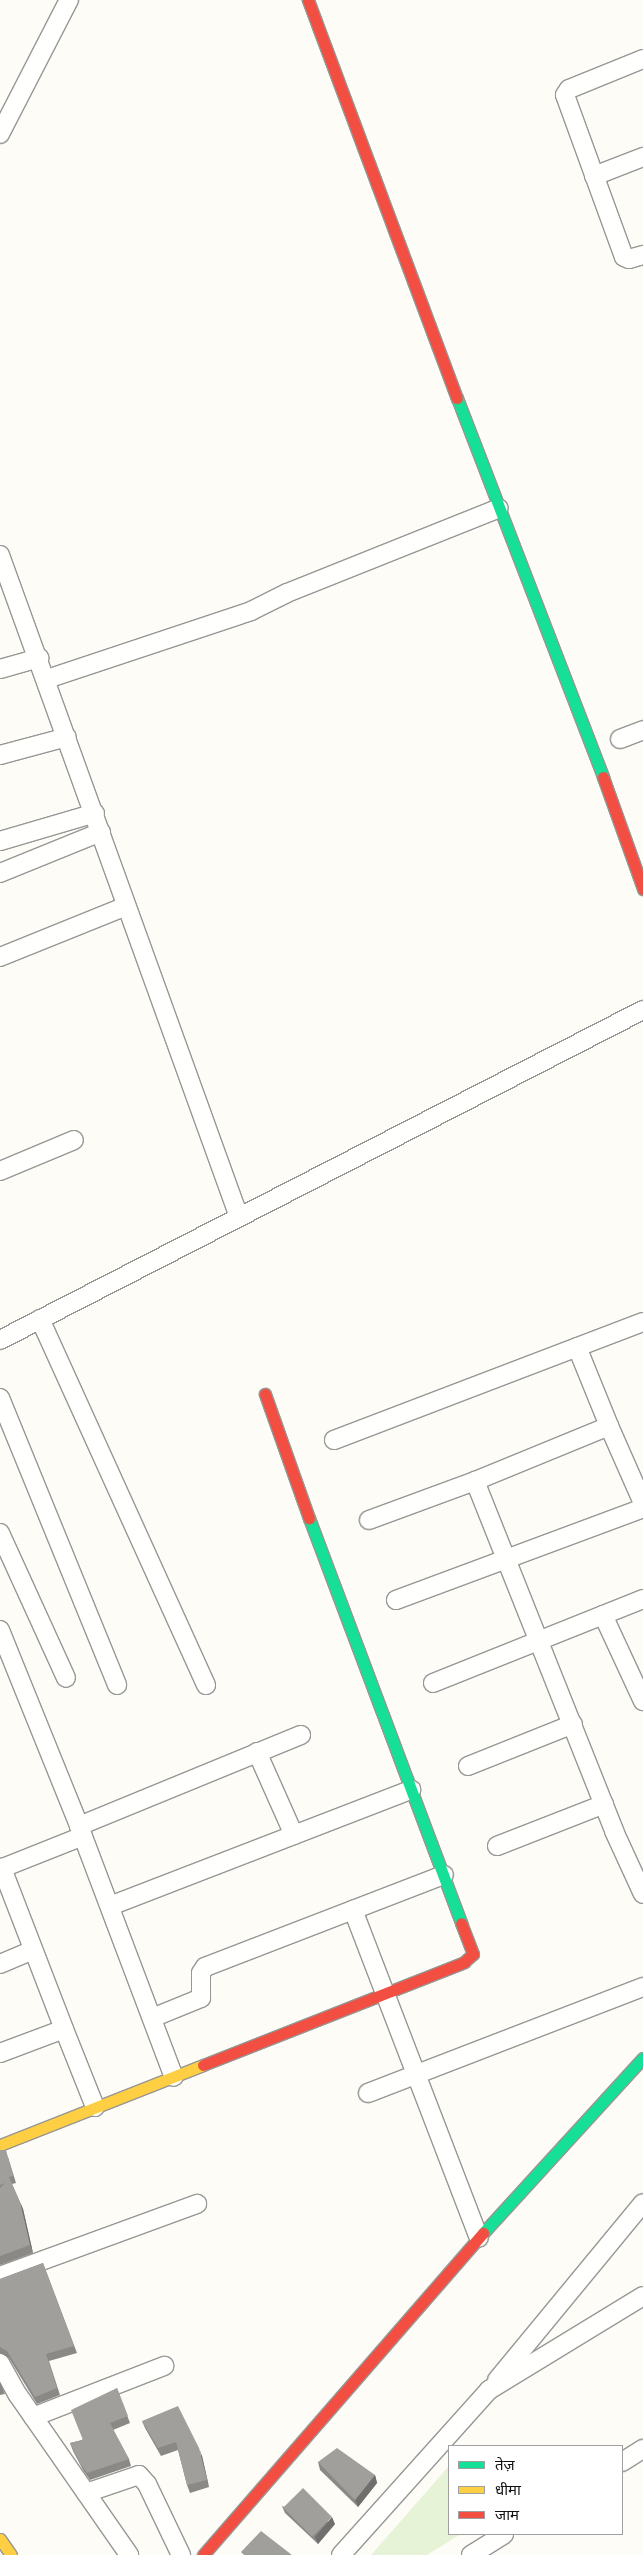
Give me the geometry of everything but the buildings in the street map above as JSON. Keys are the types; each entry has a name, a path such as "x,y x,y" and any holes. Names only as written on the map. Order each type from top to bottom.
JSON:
{"street":[{"path":"0,134 69,0"},
{"path":"308,0 498,508 604,778 643,889"},
{"path":"643,58 566,91 594,176 624,257 631,259 643,255"},
{"path":"594,176 643,157"},
{"path":"47,679 251,611 287,593 498,508"},
{"path":"0,555 4,579 47,679 126,906 239,1217"},
{"path":"0,669 39,658"},
{"path":"620,739 643,730"},
{"path":"0,755 67,736"},
{"path":"0,840 95,813"},
{"path":"0,873 101,832"},
{"path":"0,957 126,906"},
{"path":"0,1340 643,1010"},
{"path":"0,1170 74,1140"},
{"path":"40,1319 206,1685"},
{"path":"334,1440 643,1322"},
{"path":"577,1348 643,1503"},
{"path":"0,2145 388,1994 464,1962 473,1954 346,1620 265,1394"},
{"path":"0,1398 117,1685"},
{"path":"369,1520 475,1481 609,1426"},
{"path":"475,1481 540,1639 604,1804 643,1894"},
{"path":"396,1600 643,1508"},
{"path":"0,1533 66,1678"},
{"path":"433,1683 643,1599"},
{"path":"603,1615 643,1701"},
{"path":"0,1630 81,1831 174,2076"},
{"path":"468,1766 573,1724"},
{"path":"95,2107 1,1869 257,1752 301,1735"},
{"path":"257,1752 294,1835"},
{"path":"110,1906 412,1790"},
{"path":"496,1846 604,1804"},
{"path":"152,2018 201,1998 201,1974 205,1967 444,1875"},
{"path":"353,1910 388,1994 478,2238"},
{"path":"0,1964 33,1950"},
{"path":"368,2093 643,1987"},
{"path":"0,2053 64,2029"},
{"path":"203,2555 478,2238 643,2058"},
{"path":"341,2555 488,2390 643,2203"},
{"path":"0,2276 197,2204"},
{"path":"488,2390 643,2296"},
{"path":"0,2363 33,2417 129,2555"},
{"path":"33,2417 164,2366"},
{"path":"623,2461 643,2449"},
{"path":"86,2492 139,2475 147,2484 181,2555"},
{"path":"471,2555 502,2535"},
{"path":"0,2539 10,2555"}],"green space":[{"path":"448,2467 448,2535 459,2535 427,2555 371,2555"}],"traffic: fast":[{"path":"457,398 603,777"},
{"path":"309,1518 461,1923"},
{"path":"483,2233 643,2058"}],"traffic: slow":[{"path":"0,2145 203,2065"},
{"path":"0,2539 11,2555"}],"traffic: jam":[{"path":"308,0 457,398"},
{"path":"603,777 643,889"},
{"path":"265,1394 309,1518"},
{"path":"203,2065 464,1962 473,1954 461,1923"},
{"path":"203,2555 483,2233"}]}
